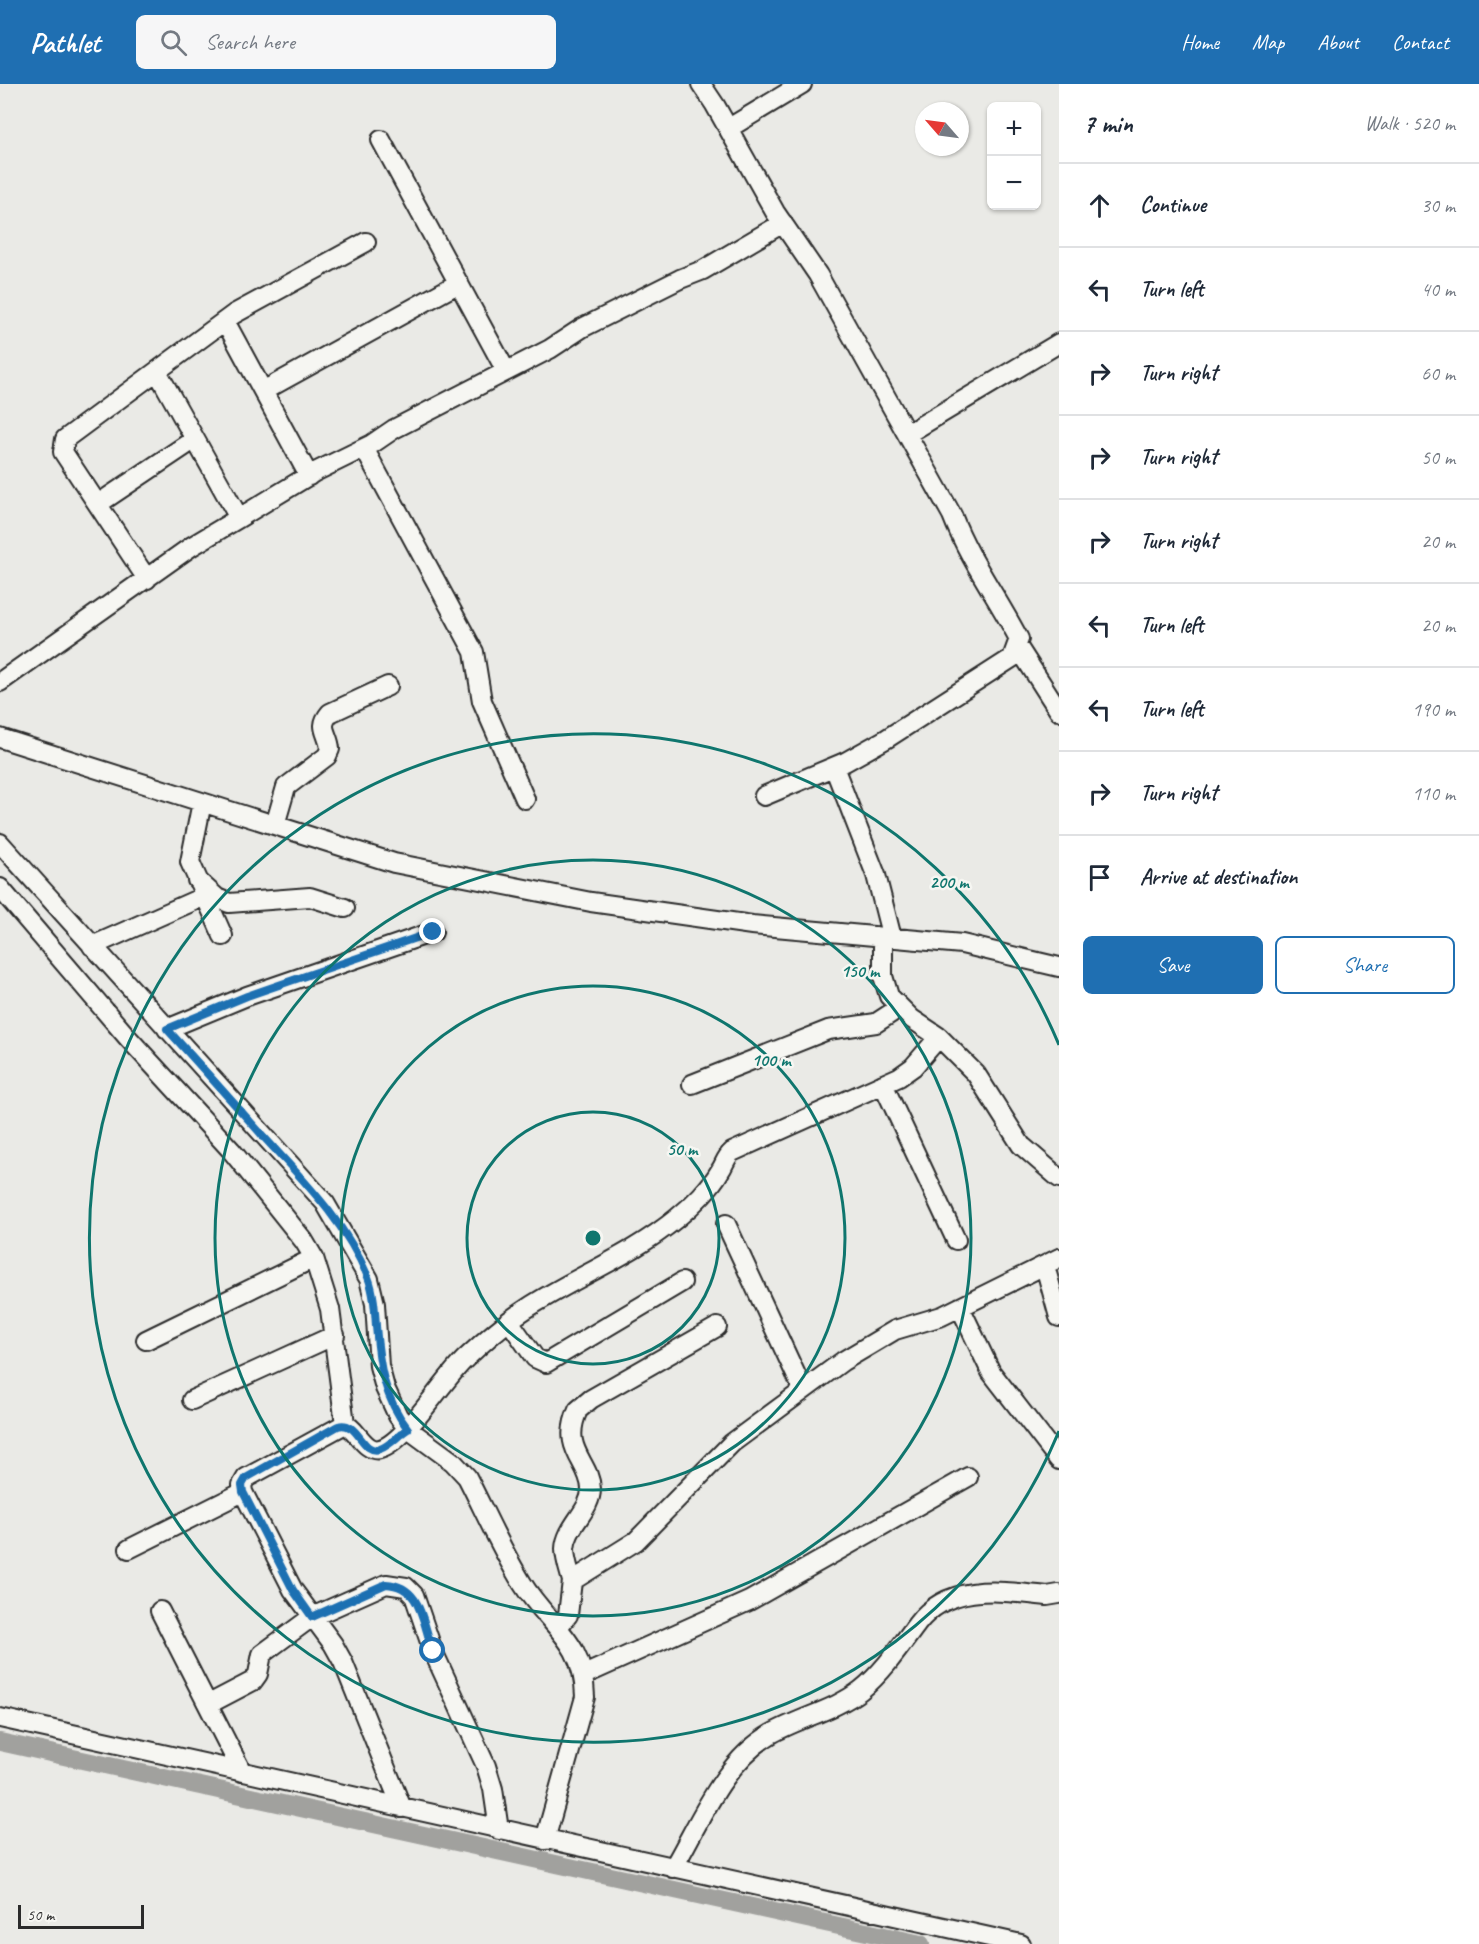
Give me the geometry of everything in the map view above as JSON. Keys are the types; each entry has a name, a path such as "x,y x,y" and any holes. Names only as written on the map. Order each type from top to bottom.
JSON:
{"street":[{"path":"701,84 783,223 818,275 952,514 961,537 996,602 1019,639 1018,647 1012,658 885,739 834,767 764,795"},
{"path":"729,128 802,84"},
{"path":"381,140 506,371"},
{"path":"0,682 147,579 239,518 309,476 364,448 394,429 550,349 582,328 680,279 703,270 783,223"},
{"path":"147,579 63,452 63,444 72,433 225,321 277,289 366,242"},
{"path":"263,391 459,283"},
{"path":"225,321 309,476"},
{"path":"907,434 1059,343"},
{"path":"157,371 239,518"},
{"path":"98,504 195,439"},
{"path":"364,448 474,652 482,701 525,799"},
{"path":"1018,647 1059,711"},
{"path":"275,825 286,787 327,756 330,749 322,726 325,719 330,713 388,686"},
{"path":"0,738 394,863 591,902 752,925 962,944 1059,967"},
{"path":"834,767 876,875 888,938 883,976 889,996 899,1008 939,1037 976,1074 1021,1145 1059,1178"},
{"path":"202,802 190,862 223,936"},
{"path":"0,843 325,1203 369,1278 375,1304 379,1366 385,1388 398,1416 400,1435"},
{"path":"0,888 129,1039 231,1150 304,1241 314,1258 330,1309 345,1424"},
{"path":"201,888 229,903 310,897 345,908"},
{"path":"92,946 201,888"},
{"path":"167,1029 247,996 433,932"},
{"path":"692,1084 828,1030 876,1023 899,1008"},
{"path":"402,1808 343,1662 333,1644 293,1590 243,1492 242,1485 246,1478 345,1424 353,1427 366,1445 373,1449 380,1449 400,1435 449,1373 509,1321 526,1309 627,1253 679,1217 720,1171 725,1158 732,1152 905,1073 939,1037"},
{"path":"883,1084 956,1240"},
{"path":"726,1224 803,1390"},
{"path":"146,1340 314,1258"},
{"path":"572,1581 636,1541 732,1443 803,1390 879,1339 960,1307 1052,1262 1059,1317"},
{"path":"509,1321 535,1358 546,1363 682,1282"},
{"path":"960,1307 990,1372 1059,1460"},
{"path":"558,1627 568,1615 572,1581 565,1547 568,1534 591,1493 590,1482 573,1449 578,1410 591,1399 717,1327"},
{"path":"192,1400 335,1335"},
{"path":"400,1435 453,1462 467,1476 523,1585 558,1627 579,1657 584,1675 585,1697 545,1840"},
{"path":"584,1675 749,1600 969,1477"},
{"path":"129,1550 243,1492"},
{"path":"209,1704 253,1681 258,1674 262,1654 312,1617 386,1584 406,1587 414,1595 433,1651 486,1766 493,1789 499,1830"},
{"path":"673,1868 723,1782 741,1758 756,1744 774,1733 859,1691 933,1608 956,1595 975,1591 1047,1596 1059,1594"},
{"path":"160,1611 242,1772"},
{"path":"0,1718 1022,1944"}],"waterway":[{"path":"0,1742 921,1944"}],"route":[{"path":"433,932 356,956 247,996 167,1029 325,1203 355,1251 369,1278 375,1304 379,1366 385,1388 398,1416 408,1429 380,1449 373,1449 366,1445 353,1427 345,1424 338,1426 255,1471 246,1478 242,1485 243,1492 293,1590 312,1617 386,1584 398,1584 406,1587 414,1595 433,1651"}]}
